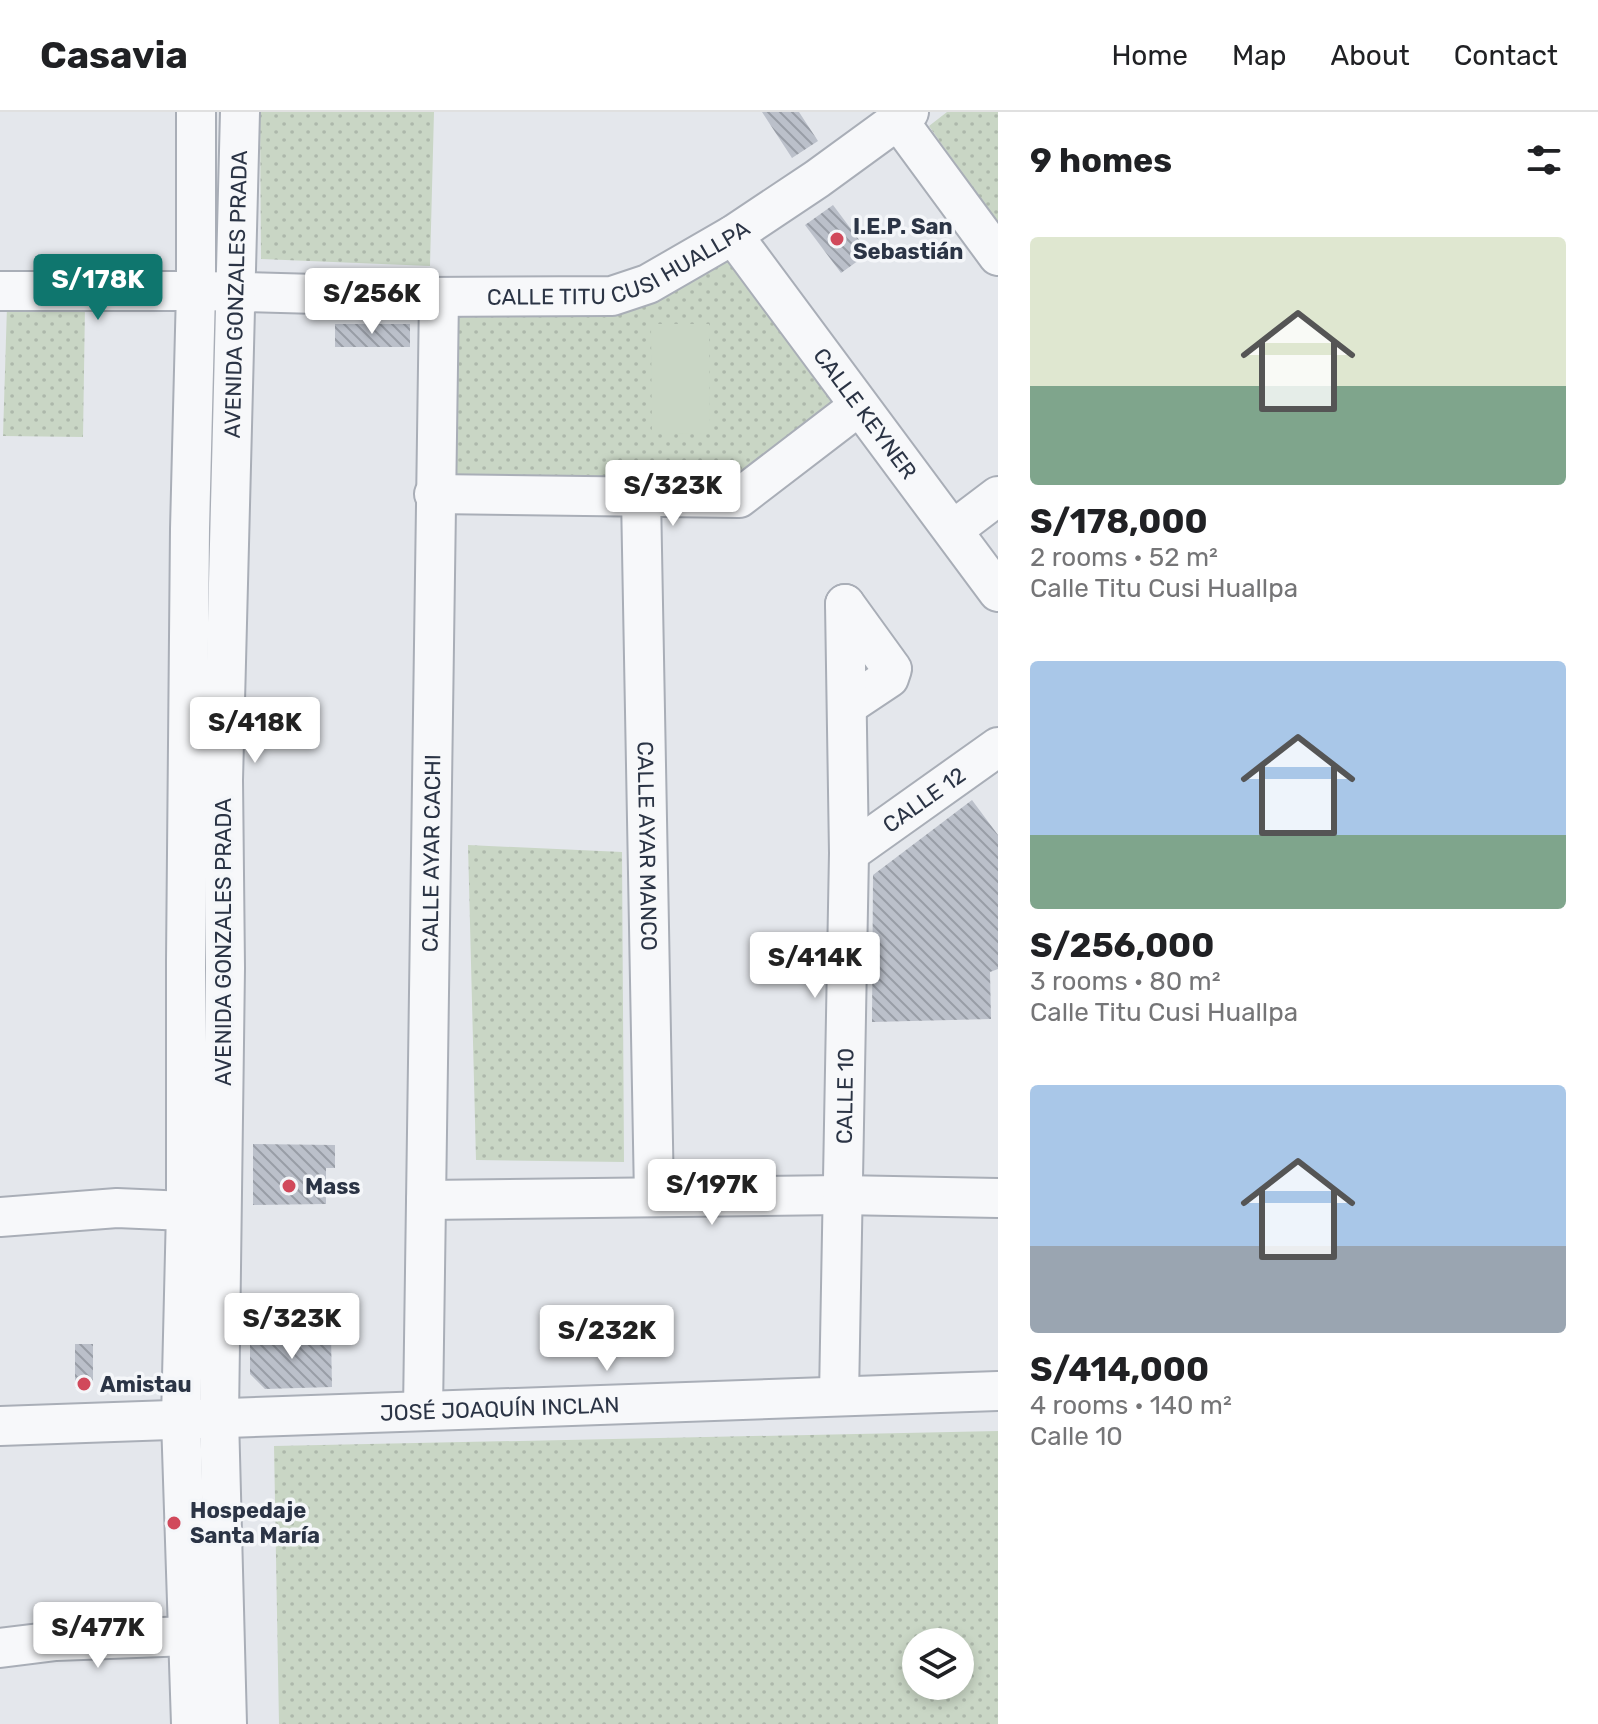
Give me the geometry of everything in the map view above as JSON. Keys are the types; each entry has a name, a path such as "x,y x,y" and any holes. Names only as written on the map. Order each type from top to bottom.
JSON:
{"street":[{"name":"AVENIDA GONZALES PRADA","path":"191,1724 181,1419 186,1211 189,575 196,291 196,112"},
{"name":"AVENIDA GONZALES PRADA","path":"227,1724 219,1417 225,968 223,780 240,112"},
{"name":"CALLE TITU CUSI HUALLPA","path":"0,291 196,291 439,297 612,296 648,284 733,235 904,116"},
{"path":"904,116 998,256"},
{"name":"CALLE KEYNER","path":"733,235 998,592"},
{"name":"CALLE AYAR CACHI","path":"423,1411 439,297"},
{"path":"434,494 739,498 859,406"},
{"name":"CALLE AYAR MANCO","path":"641,496 654,1196"},
{"path":"953,530 998,496"},
{"name":"CALLE 10","path":"839,1396 849,853 845,604"},
{"name":"CALLE 12","path":"849,853 998,747"},
{"path":"426,1200 841,1195 998,1198"},
{"path":"0,1217 117,1208 186,1211"},
{"name":"JOSÉ JOAQUÍN INCLAN","path":"0,1426 998,1391"},
{"path":"0,1648 56,1641 189,1636"}],"green space":[{"path":"260,112 434,112 430,266 261,259"},
{"path":"947,112 998,112 998,224 929,126"},
{"path":"732,250 841,404 766,462 733,474 652,478 453,477 456,302 595,305"},
{"path":"7,306 85,306 83,437 3,436"},
{"path":"651,324 709,324 710,433 652,434"},
{"path":"468,845 622,852 624,1162 476,1160"},
{"path":"998,1431 998,1724 279,1724 274,1446"}],"building":[{"path":"762,112 799,112 818,141 792,158"},
{"name":"I.E.P. San Sebastián","path":"833,205 869,253 841,273 805,225"},
{"path":"335,324 410,324 410,347 335,347"},
{"path":"972,800 998,835 998,969 990,972 991,1019 872,1022 873,875"},
{"name":"Mass","path":"253,1144 335,1145 335,1168 326,1168 326,1204 253,1205"},
{"path":"331,1335 332,1387 265,1389 250,1374 250,1336"},
{"path":"75,1344 93,1344 93,1388 75,1388"}],"place":[{"name":"I.E.P. San Sebastián","path":"837,239"},
{"name":"Mass","path":"289,1186"},
{"name":"Amistau","path":"84,1384"},
{"name":"Hospedaje Santa María","path":"174,1523"}]}
